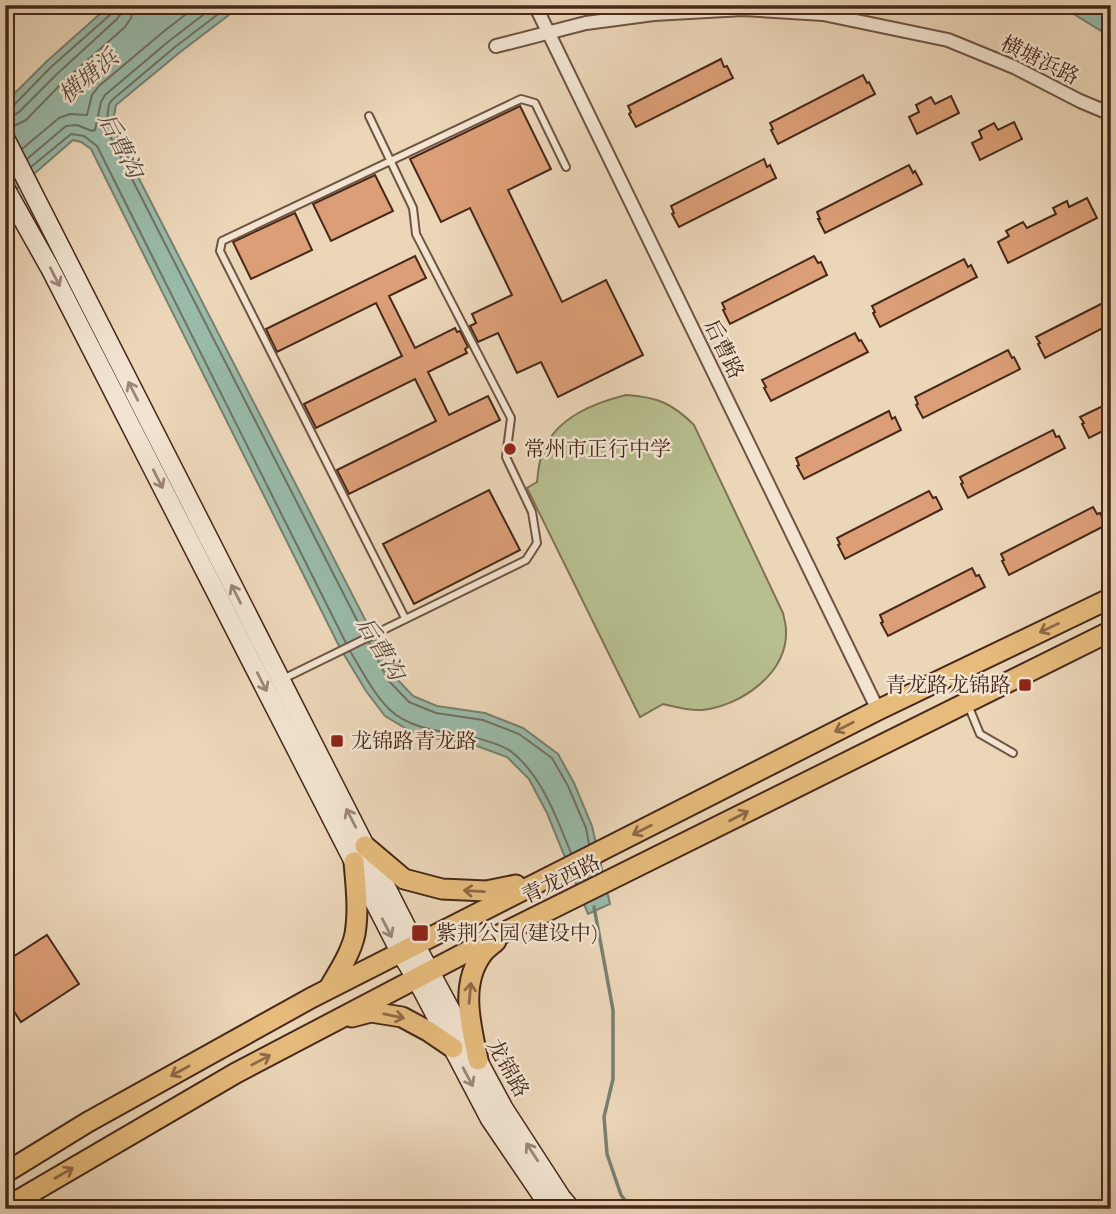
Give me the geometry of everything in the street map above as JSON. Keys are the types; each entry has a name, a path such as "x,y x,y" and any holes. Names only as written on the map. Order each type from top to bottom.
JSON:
{"main road":[{"path":"5,138 280,680 359,854 355,936 329,989"},
{"path":"5,188 50,268 359,854 404,879 442,889 486,891 541,880"},
{"name":"青龙西路","path":"5,1173 88,1122 407,948 878,710 1111,598"},
{"name":"青龙西路","path":"5,1208 236,1073 508,930 1111,631"},
{"name":"龙锦路","path":"359,854 423,975 478,1060 504,1109 570,1209"},
{"path":"478,1060 468,1011 471,976 483,953 508,930"},
{"name":"龙锦路","path":"423,975 453,1048 490,1119 551,1209"},
{"path":"328,1024 371,1012 402,1017 453,1048"}],"street":[{"name":"后曹路","path":"535,5 878,710"},
{"name":"横塘浜路","path":"496,46 586,23 654,14 743,9 823,14 948,40 1014,66 1111,114"}],"lane":[{"path":"401,620 220,251 222,241 520,99 535,103 566,167"},
{"path":"280,680 526,560 537,543 532,512 506,457 511,418 416,234 414,208 369,116"},
{"path":"955,674 980,734 1013,752"}],"shaded area":[{"path":"626,395 663,402 694,425 783,613 785,646 771,673 746,694 717,707 692,710 663,704 640,717 527,488 537,482 542,453 558,428 590,407"}],"water":[{"name":"横塘浜","path":"110,5 242,5 116,105 112,126 394,676 413,696 437,706 485,713 523,728 558,754 592,826 610,904 588,914 547,813 529,779 507,757 469,743 432,738 412,732 385,716 366,691 340,648 91,149 73,140 5,199 5,103"},
{"path":"1059,5 1111,5 1111,37"}],"building":[{"path":"721,59 733,78 636,127 628,106"},
{"path":"863,75 875,94 778,144 770,123"},
{"path":"951,96 959,113 917,134 909,117 919,112 916,105 931,97 935,104"},
{"path":"520,106 551,169 508,190 562,302 606,280 643,355 558,397 541,362 517,373 498,333 478,342 470,326 476,323 472,314 512,295 470,208 441,222 410,159"},
{"path":"1014,122 1022,139 980,160 972,143 982,138 979,131 994,123 998,130"},
{"path":"764,159 776,178 679,227 671,206"},
{"path":"909,165 922,184 825,233 817,212"},
{"path":"375,175 393,211 331,241 313,204"},
{"path":"1087,198 1097,218 1008,263 998,242 1009,236 1006,231 1023,222 1027,228 1056,214 1053,208 1067,201 1069,207"},
{"path":"295,213 312,250 251,279 233,242"},
{"path":"415,256 426,278 389,296 415,348 455,328 457,332 460,331 468,347 465,349 467,353 428,372 449,415 488,396 500,420 349,494 337,470 436,421 415,379 316,428 304,404 402,356 376,303 277,352 266,329"},
{"path":"814,256 818,263 821,262 827,275 730,324 722,303"},
{"path":"964,259 968,267 971,265 977,277 880,327 872,306"},
{"path":"1111,299 1111,324 1045,358 1036,337"},
{"path":"855,333 868,352 771,401 762,380"},
{"path":"1008,350 1020,369 923,418 915,397"},
{"path":"1111,402 1111,427 1089,438 1080,417"},
{"path":"889,411 901,430 804,479 796,458"},
{"path":"1053,430 1065,448 968,498 960,477"},
{"path":"489,490 520,550 414,604 383,544"},
{"path":"929,491 933,498 936,497 942,509 845,559 837,538"},
{"path":"1093,507 1097,514 1100,513 1106,525 1009,575 1001,554"},
{"path":"972,568 985,587 888,636 880,615"},
{"path":"47,935 79,984 21,1022 5,998 5,962"}],"waterway":[{"name":"后曹沟","path":"594,907 613,1010 613,1079 604,1117 607,1154 621,1195 632,1209"}],"place":[{"name":"常州市正行中学","path":"510,449"},
{"name":"青龙路龙锦路","path":"1025,685"},
{"name":"龙锦路青龙路","path":"337,741"},
{"name":"紫荆公园(建设中)","path":"420,933"}]}
